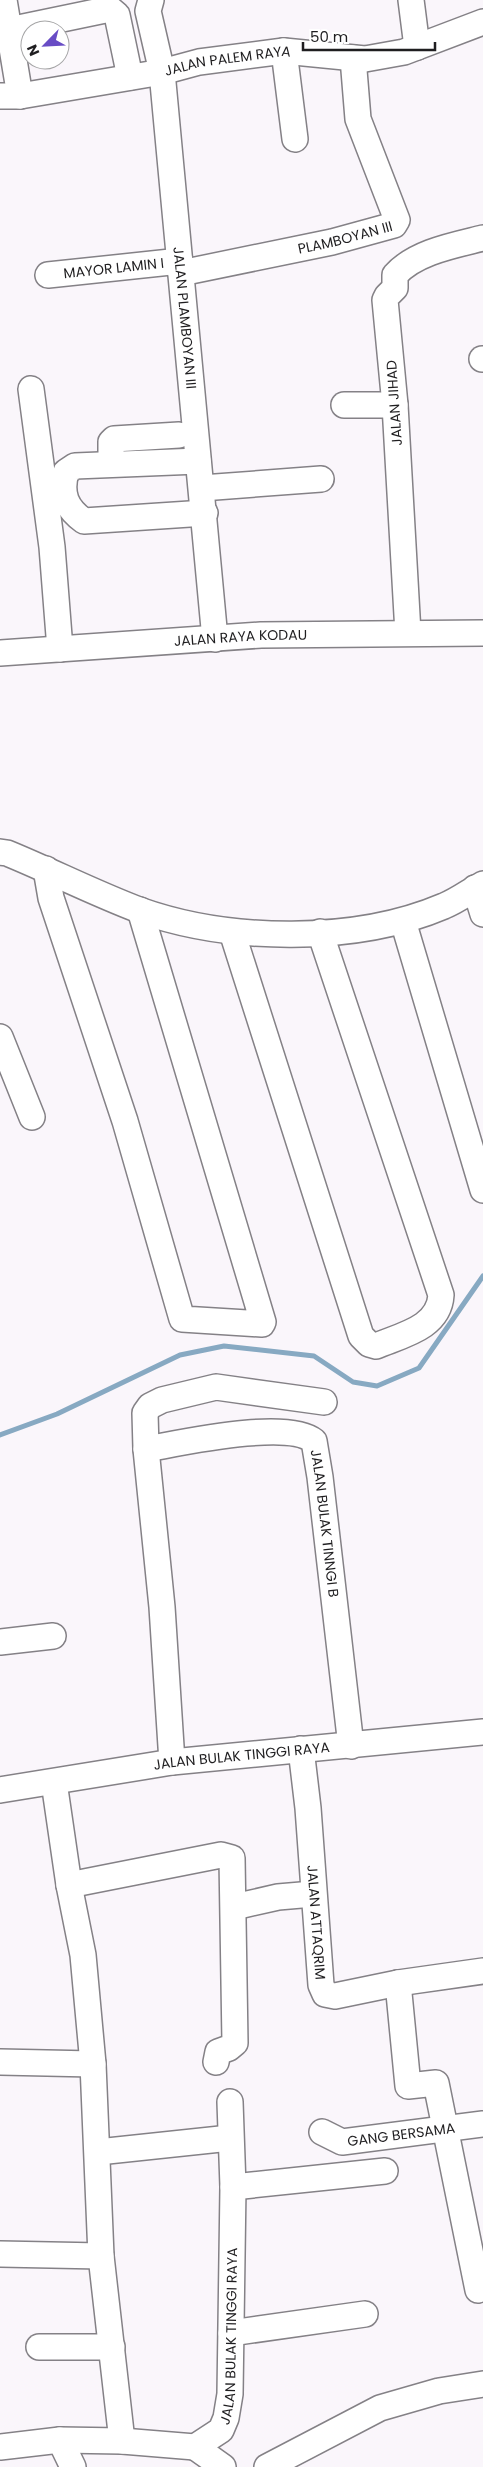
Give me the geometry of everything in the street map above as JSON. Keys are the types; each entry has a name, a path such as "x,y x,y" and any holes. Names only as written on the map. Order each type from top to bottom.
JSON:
{"street":[{"path":"4,0 9,30 10,96"},
{"name":"JALAN PLAMBOYAN III","path":"151,0 148,12 162,72 216,639"},
{"path":"411,0 417,47"},
{"path":"9,30 110,9 117,14 130,77"},
{"name":"JALAN PALEM RAYA","path":"10,96 162,72 200,62 284,51 365,59 404,52 483,22"},
{"path":"284,51 295,138"},
{"name":"PLAMBOYAN III","path":"180,267 332,242 394,225 397,220 358,120 353,58"},
{"name":"JALAN JIHAD","path":"408,633 395,404 385,300 395,288 395,275 403,267 452,246 483,238"},
{"name":"MAYOR LAMIN I","path":"48,276 180,267"},
{"path":"31,388 52,547 60,649"},
{"path":"344,405 395,404"},
{"path":"111,464 111,442 114,439 179,435"},
{"path":"198,461 75,466 66,472 64,483 66,503 68,508 84,521 205,513"},
{"path":"202,488 321,479"},
{"name":"JALAN RAYA KODAU","path":"0,653 261,635 483,634"},
{"path":"0,852 46,869 140,910 206,928 232,932 278,934 320,932 403,921 445,906 479,886 483,914"},
{"path":"46,869 52,898 126,1121 181,1318 262,1324 264,1322 140,910"},
{"path":"403,921 483,1190"},
{"path":"232,932 361,1336 368,1344 376,1346 422,1328 435,1316 441,1303 442,1295 320,932"},
{"path":"0,1037 32,1117"},
{"path":"172,1762 162,1607 146,1449 145,1413 150,1406 162,1400 216,1388 324,1402"},
{"name":"JALAN BULAK TINNGI B","path":"146,1449 232,1435 264,1432 299,1434 314,1441 320,1477 351,1746"},
{"path":"0,1642 53,1636"},
{"name":"JALAN BULAK TINGGI RAYA","path":"0,1790 172,1762 483,1732"},
{"name":"JALAN ATTAQRIM","path":"301,1749 308,1808 321,1985 325,1994 335,1996 398,1983 483,1971"},
{"path":"54,1782 69,1885 83,1955 93,2064 101,2256 122,2441"},
{"path":"69,1885 221,1855 232,1858 235,2043 229,2048 218,2052 216,2062"},
{"path":"234,1907 278,1897 313,1894"},
{"path":"398,1983 408,2086 436,2083 478,2290"},
{"path":"0,2062 93,2064"},
{"name":"JALAN BULAK TINGGI RAYA","path":"181,2453 221,2430 226,2418 230,2394 233,2187 230,2102"},
{"name":"GANG BERSAMA","path":"322,2132 342,2142 483,2124"},
{"path":"98,2152 230,2138"},
{"path":"233,2187 385,2171"},
{"path":"0,2254 101,2256"},
{"path":"230,2333 365,2314"},
{"path":"39,2348 112,2347"},
{"path":"267,2467 380,2408 439,2391 483,2384"},
{"path":"0,2447 52,2440 122,2441 181,2453 223,2467"},
{"path":"52,2440 56,2467"},
{"path":"52,2440 73,2467"}],"waterway":[{"path":"0,1435 57,1414 180,1355 224,1346 314,1356 353,1382 377,1386 419,1368 483,1276"}]}
